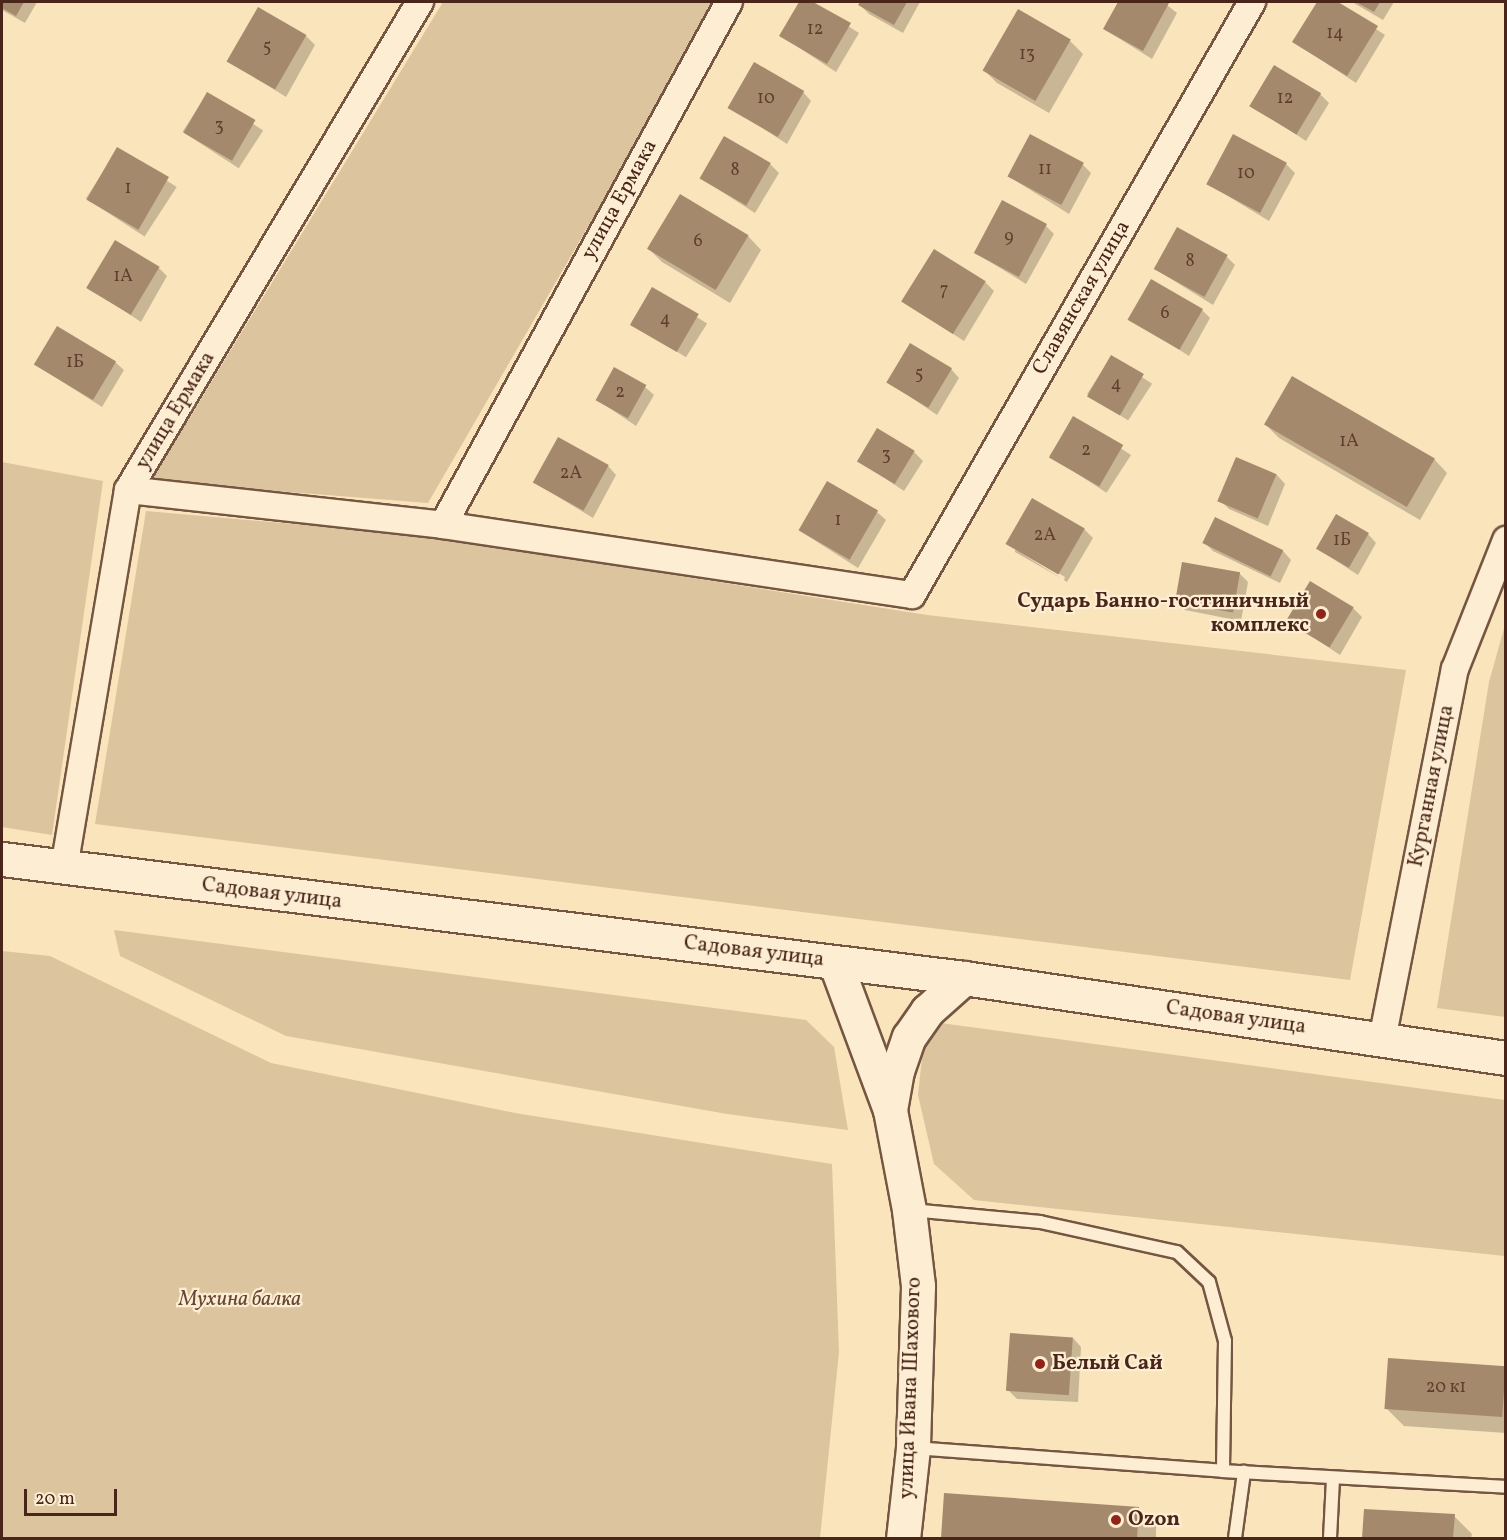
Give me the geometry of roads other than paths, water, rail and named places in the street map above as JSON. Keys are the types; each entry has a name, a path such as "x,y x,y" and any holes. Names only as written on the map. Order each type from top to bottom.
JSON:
{"main road":[{"name":"Садовая улица","path":"2,860 963,978 1506,1058"},
{"name":"улица Ивана Шахового","path":"835,962 890,1110 909,1210 918,1286 913,1448 903,1539"},
{"path":"890,1110 897,1071 909,1037 927,1011 963,978"}],"street":[{"name":"улица Ермака","path":"64,868 128,490 420,2"},
{"name":"улица Ермака","path":"442,525 729,2"},
{"name":"Славянская улица","path":"442,525 912,595 1252,2"},
{"path":"128,490 442,525"},
{"name":"Курганная улица","path":"1382,1040 1455,669 1506,540"}],"lane":[{"path":"909,1210 1040,1222 1177,1252 1209,1282 1225,1341 1223,1471"},
{"path":"913,1448 1223,1471 1506,1487"},
{"path":"1235,1539 1244,1472"},
{"path":"1330,1539 1333,1478"}],"place":[{"name":"Сударь Банно-гостиничный комплекс","path":"1321,614"},
{"name":"Белый Сай","path":"1040,1364"},
{"name":"Ozon","path":"1116,1520"}],"park label":[{"name":"Мухина балка","path":"240,1300"}]}
